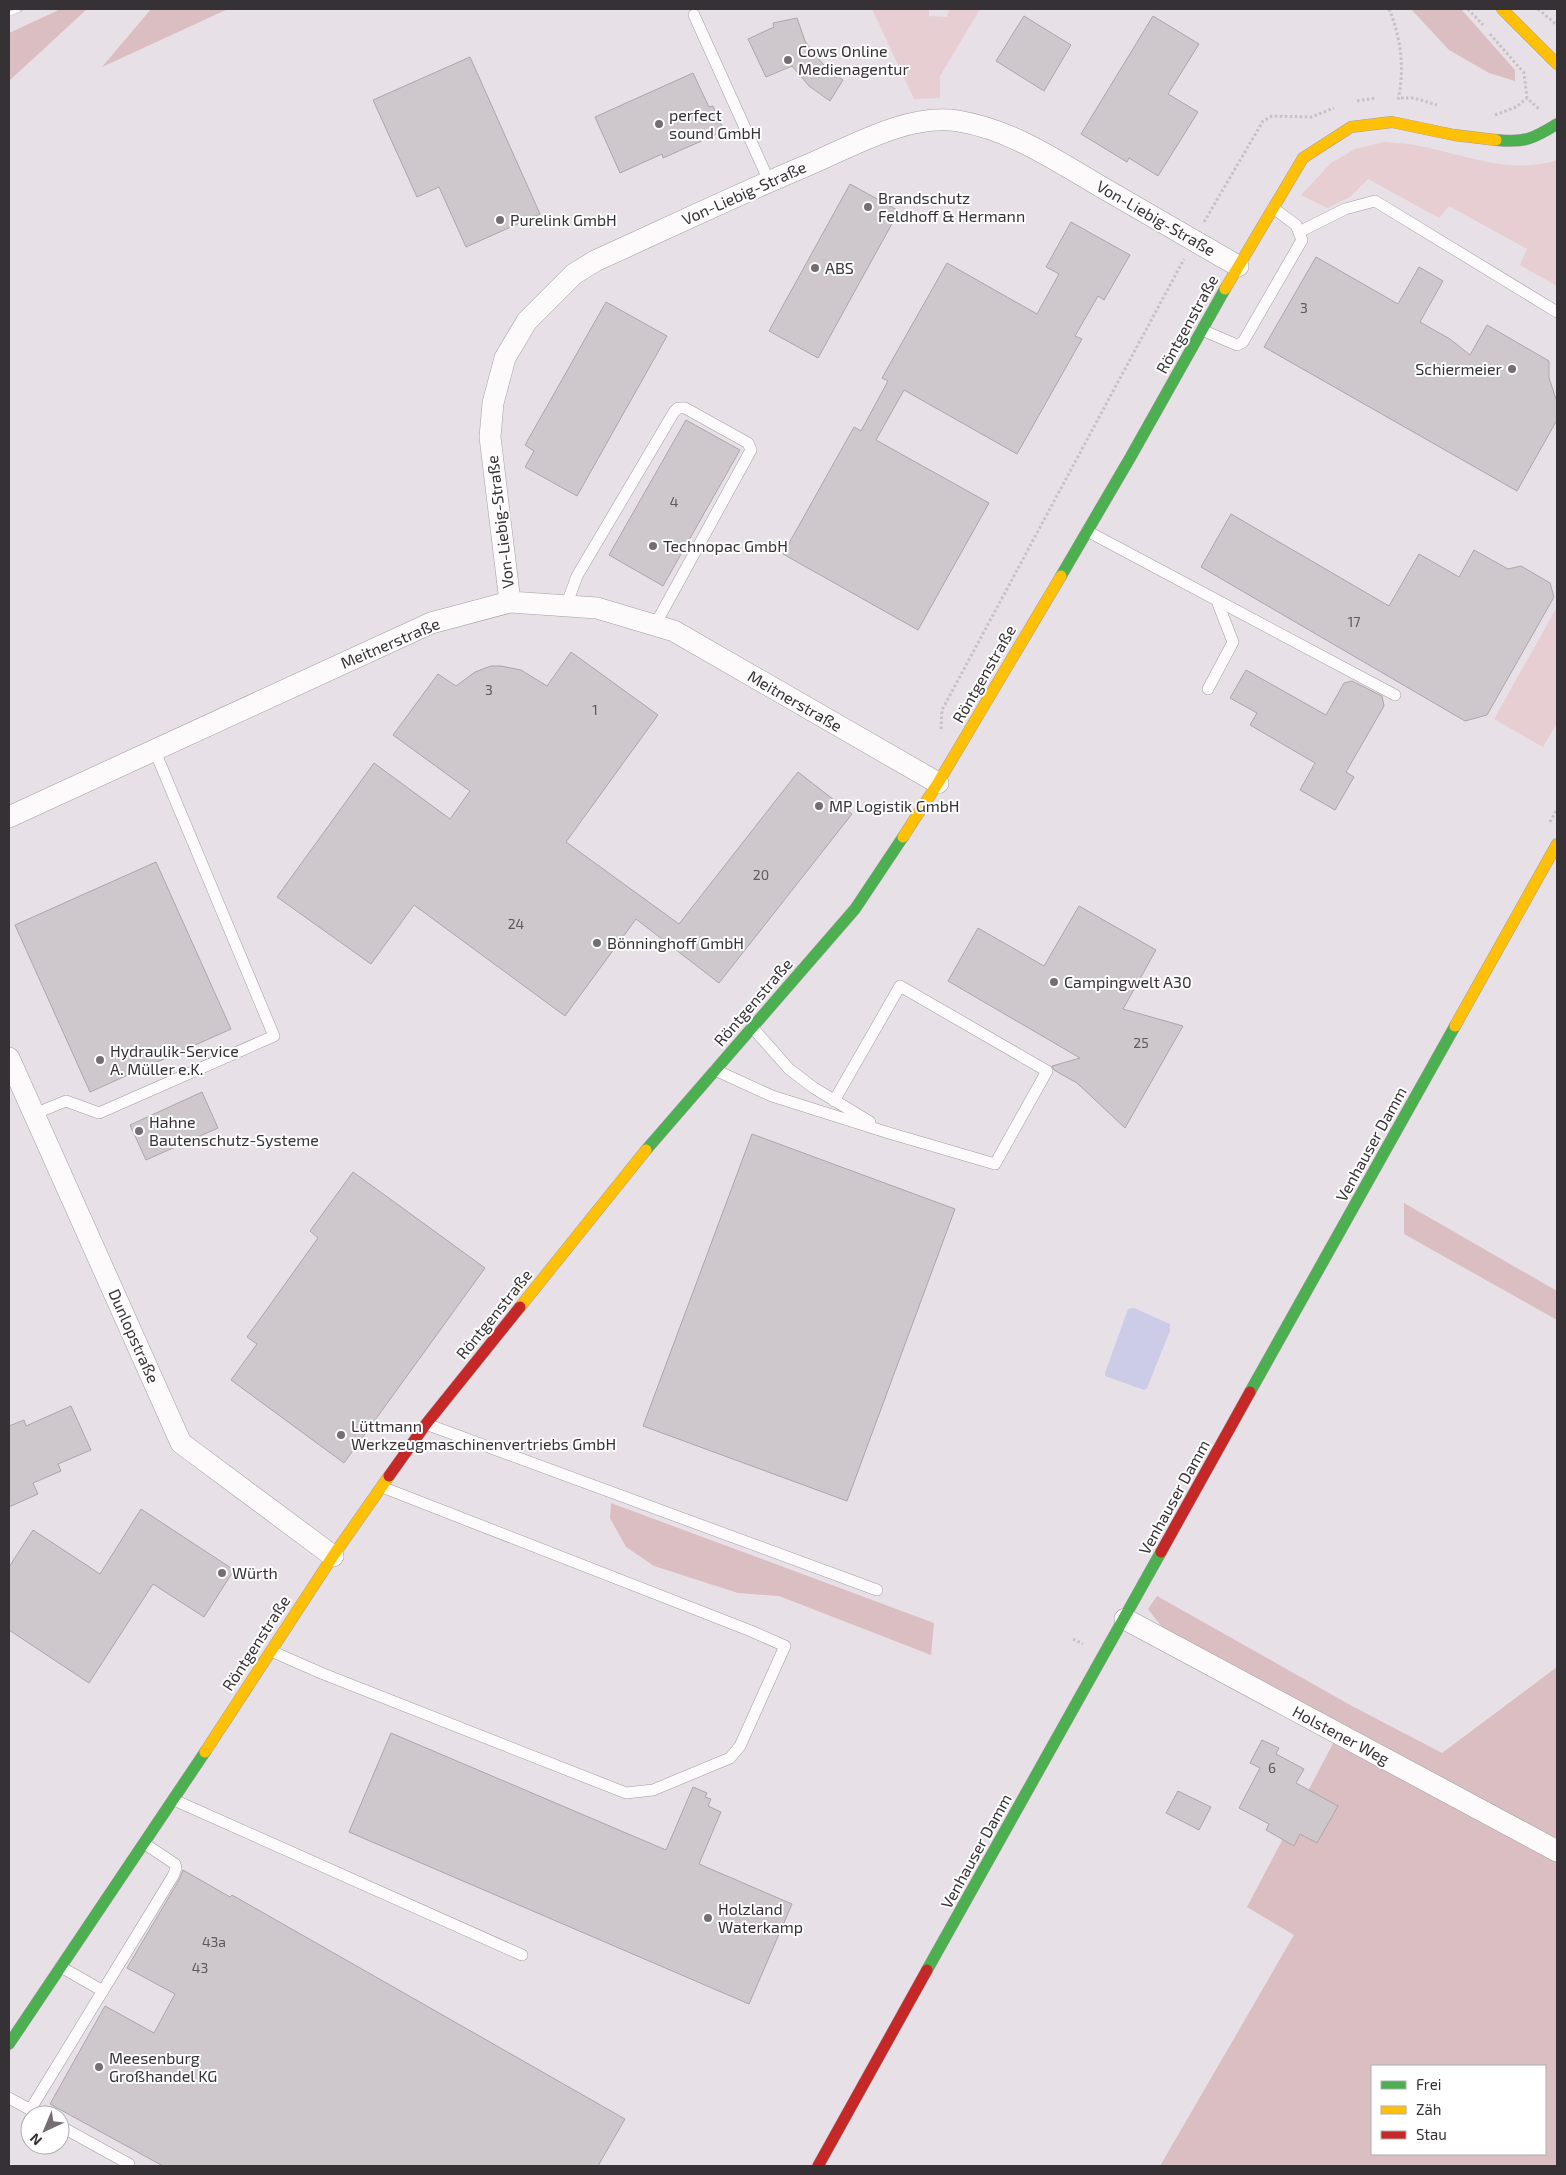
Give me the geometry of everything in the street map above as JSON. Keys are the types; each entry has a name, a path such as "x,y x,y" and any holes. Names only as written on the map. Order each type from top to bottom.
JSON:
{"street":[{"path":"1502,9 1557,64"},
{"name":"Von-Liebig-Straße","path":"510,602 490,437 494,403 505,358 527,321 574,274 595,261 769,181 879,135 910,124 957,120 990,128 1033,147 1238,266"},
{"name":"Röntgenstraße","path":"9,2044 145,1844 333,1556 426,1424 643,1154 854,909 938,783 1087,531 1238,266 1303,158 1352,127 1392,122 1454,135 1517,142 1538,136 1557,124"},
{"name":"Meitnerstraße","path":"9,817 431,623 510,602 597,608 674,631 938,783"},
{"name":"Venhauser Damm","path":"818,2166 1557,844"},
{"name":"Dunlopstraße","path":"9,1058 182,1442 333,1556"},
{"name":"Holstener Weg","path":"1125,1619 1557,1851"}],"lane":[{"path":"694,16 769,181"},
{"path":"1299,232 1345,209 1375,201 1557,312"},
{"path":"1202,330 1237,345 1243,342 1302,240 1296,225 1273,208"},
{"path":"566,606 578,576 635,474 674,412 678,408 685,408 748,444 751,450 654,626"},
{"path":"1087,531 1395,695"},
{"path":"1208,689 1234,642 1217,601"},
{"path":"34,1114 66,1101 99,1113 274,1036 154,749"},
{"path":"716,1070 772,1096 995,1164 1047,1071 900,986 834,1101"},
{"path":"752,1027 789,1069 834,1101 889,1133"},
{"path":"426,1424 877,1590"},
{"path":"271,1651 321,1673 626,1793 653,1790 730,1758 740,1746 785,1646 742,1627 382,1487"},
{"path":"174,1800 522,1955"},
{"path":"39,2105 103,1991 176,1868 175,1864 145,1844"},
{"path":"60,1967 103,1991"},
{"path":"9,2098 22,2105"},
{"path":"70,2132 129,2164"}],"path":[{"path":"1389,9 1400,40 1401,86 1396,98 1392,122"},
{"path":"1468,9 1524,73 1527,98 1516,107 1495,115 1487,114"},
{"path":"1538,9 1557,25"},
{"path":"1349,103 1365,98 1384,98"},
{"path":"1396,98 1414,98 1444,107"},
{"path":"941,734 942,710 1194,240 1263,121 1272,116 1311,117 1341,105"}],"shaded area":[{"path":"61,9 86,10 9,81 9,33"},
{"path":"151,9 228,9 102,67"},
{"path":"872,9 929,9 929,16 947,17 949,9 980,9 940,76 940,98 914,99"},
{"path":"1411,9 1461,9 1515,70 1515,81 1489,73 1449,50"},
{"path":"1384,142 1403,143 1485,162 1521,166 1557,160 1557,286 1520,265 1527,249 1449,206 1439,218 1368,179 1350,197 1327,208 1301,195 1331,163 1355,149"},
{"path":"1557,607 1557,723 1543,747 1494,719"},
{"path":"1404,1203 1557,1291 1557,1320 1404,1234"},
{"path":"611,1503 934,1623 931,1655 779,1596 738,1593 654,1566 626,1547 610,1518"},
{"path":"1157,1596 1352,1706 1442,1753 1557,1667 1557,2166 1160,2166 1294,1935 1247,1907 1338,1734 1165,1631 1148,1609"}],"water":[{"path":"1134,1308 1170,1324 1170,1331 1147,1388 1144,1390 1105,1376 1128,1309"}],"building":[{"path":"1024,16 1071,45 1044,91 996,61"},
{"path":"1153,16 1199,44 1168,94 1198,112 1158,176 1129,158 1127,162 1081,134"},
{"name":"Cows Online Medienagentur","path":"797,18 805,41 814,54 824,65 843,80 830,101 809,86 792,66 766,77 748,39 774,27 773,23"},
{"path":"470,57 540,214 466,247 439,187 417,197 373,100"},
{"name":"perfect sound GmbH","path":"693,73 709,107 713,106 724,131 663,158 662,154 620,173 595,117"},
{"path":"850,184 899,211 818,358 769,331"},
{"path":"1071,222 1130,255 1104,300 1098,296 1075,336 1082,339 1017,454 904,390 876,440 989,503 918,630 783,554 854,427 861,431 888,381 882,378 947,263 1037,314 1059,274 1046,267"},
{"path":"1316,257 1398,304 1419,267 1443,281 1420,322 1450,339 1470,355 1487,325 1549,361 1549,378 1557,402 1557,420 1517,491 1264,347"},
{"path":"606,302 667,336 577,496 525,467 534,451 525,445"},
{"path":"686,420 740,450 663,586 609,555"},
{"path":"1231,514 1389,606 1419,554 1459,577 1474,550 1508,569 1521,566 1550,583 1554,597 1487,715 1465,721 1201,567"},
{"path":"571,652 658,715 566,842 679,924 798,772 852,814 719,983 636,919 565,1016 414,905 371,964 277,897 374,763 450,819 470,791 393,735 438,674 456,686 475,672 491,666 501,666 521,670 547,686"},
{"path":"1246,670 1326,715 1344,683 1352,681 1382,696 1384,706 1346,772 1354,777 1335,810 1300,790 1315,763 1250,725 1257,713 1230,698"},
{"path":"156,862 231,1029 90,1092 15,925"},
{"path":"1079,906 1156,950 1123,1009 1183,1026 1125,1128 1077,1083 1054,1070 1052,1066 1080,1058 948,981 978,928 1044,966"},
{"path":"202,1092 218,1128 146,1160 130,1125"},
{"path":"752,1134 955,1209 847,1501 643,1426"},
{"path":"353,1172 485,1268 344,1463 231,1380 257,1344 247,1337 318,1238 310,1231"},
{"path":"71,1406 91,1450 58,1464 61,1471 33,1483 38,1494 9,1507 9,1426 24,1420 26,1426"},
{"path":"141,1509 234,1570 204,1617 153,1584 89,1683 9,1630 9,1567 33,1530 100,1574"},
{"path":"391,1733 666,1850 693,1787 707,1793 705,1797 711,1799 708,1806 721,1812 699,1864 792,1904 749,2004 349,1832"},
{"path":"1262,1740 1279,1748 1276,1754 1304,1769 1296,1783 1338,1806 1317,1843 1300,1834 1294,1846 1266,1830 1269,1824 1239,1808 1260,1768 1250,1763"},
{"path":"1178,1791 1211,1807 1199,1830 1166,1813"},
{"path":"183,1870 230,1897 232,1895 625,2119 598,2166 163,2166 70,2115 70,2105 50,2104 105,2006 154,2033 175,1994 127,1968"}],"railway":[{"path":"9,14 21,9"}],"traffic: fast":[{"path":"1496,140 1514,141 1528,139 1557,124"},
{"path":"1061,576 1225,289"},
{"path":"646,1150 855,909 903,837"},
{"path":"1250,1392 1455,1026"},
{"path":"927,1970 1161,1552"},
{"path":"9,2044 205,1752"}],"traffic: slow":[{"path":"1502,9 1557,64"},
{"path":"1225,289 1303,158 1351,127 1392,122 1454,135 1496,140"},
{"path":"903,837 938,783 1061,576"},
{"path":"1455,1026 1557,844"},
{"path":"520,1307 646,1150"},
{"path":"205,1752 333,1556 389,1476"}],"traffic: jam":[{"path":"389,1476 426,1424 520,1307"},
{"path":"1161,1552 1250,1392"},
{"path":"818,2166 927,1970"}],"place":[{"name":"Cows Online Medienagentur","path":"788,60"},
{"name":"perfect sound GmbH","path":"659,124"},
{"name":"Brandschutz Feldhoff & Hermann","path":"868,207"},
{"name":"Purelink GmbH","path":"500,220"},
{"name":"ABS","path":"815,268"},
{"name":"Schiermeier","path":"1512,369"},
{"name":"Technopac GmbH","path":"653,546"},
{"name":"MP Logistik GmbH","path":"819,806"},
{"name":"Bönninghoff GmbH","path":"597,943"},
{"name":"Campingwelt A30","path":"1054,982"},
{"name":"Hydraulik-Service A. Müller e.K.","path":"100,1060"},
{"name":"Hahne Bautenschutz-Systeme","path":"139,1131"},
{"name":"Lüttmann Werkzeugmaschinenvertriebs GmbH","path":"341,1435"},
{"name":"Würth","path":"222,1573"},
{"name":"Holzland Waterkamp","path":"708,1918"},
{"name":"Meesenburg Großhandel KG","path":"99,2067"}]}
